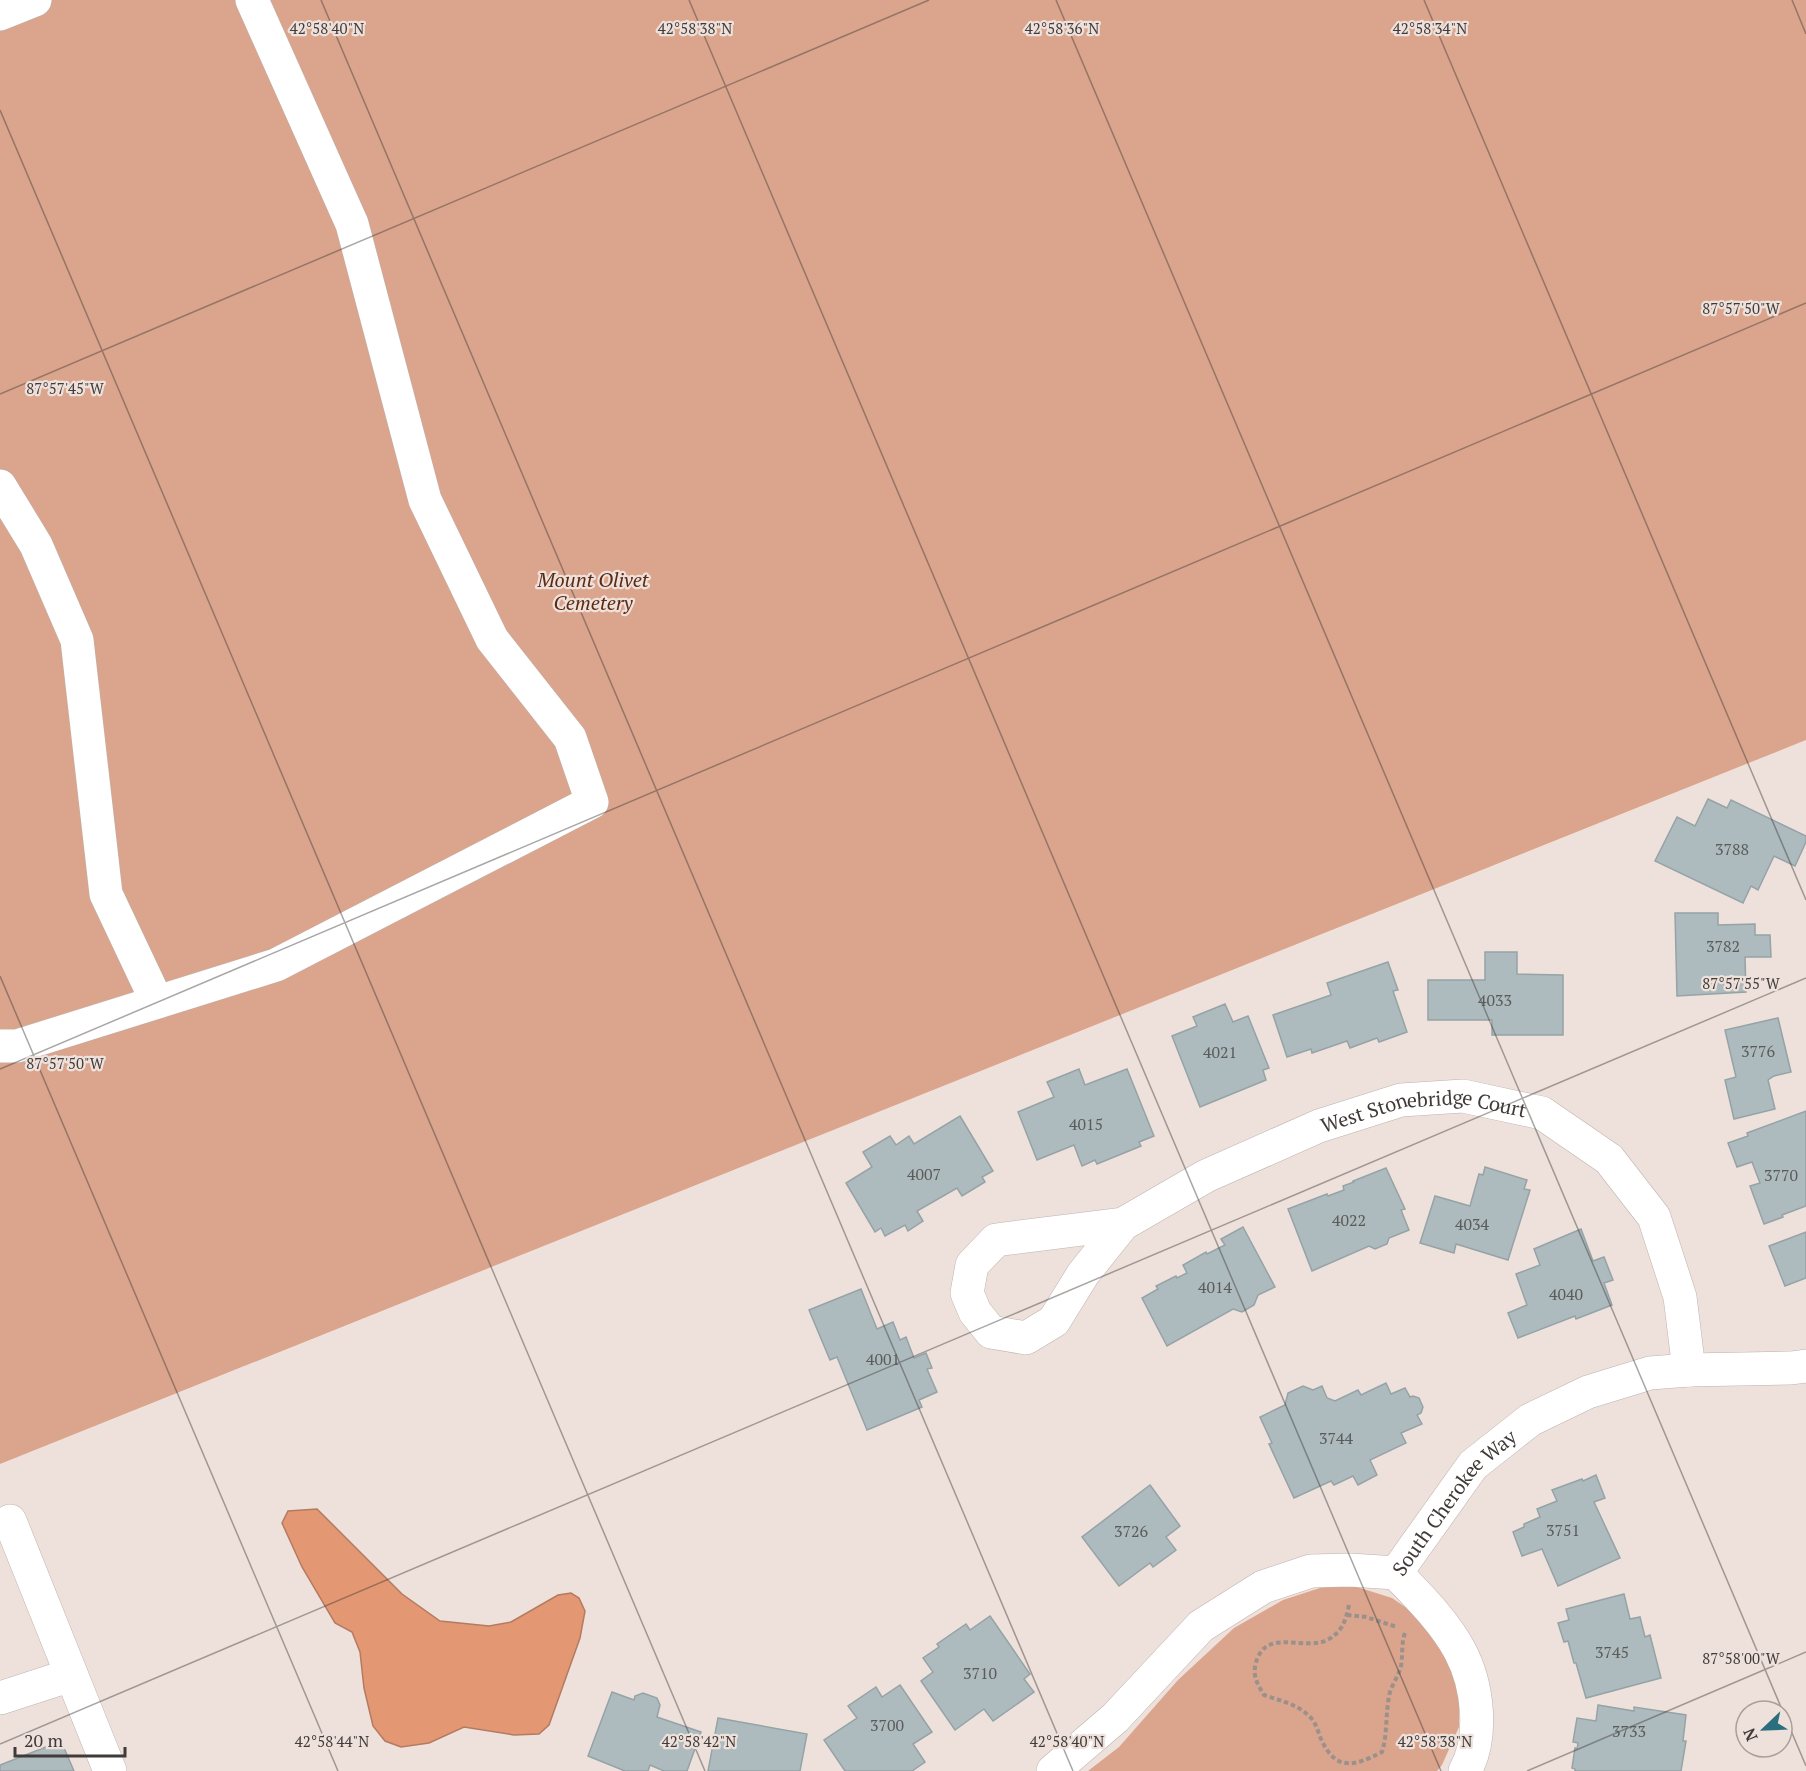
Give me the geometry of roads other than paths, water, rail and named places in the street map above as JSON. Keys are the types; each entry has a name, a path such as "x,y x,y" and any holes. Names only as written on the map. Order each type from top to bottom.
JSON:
{"street":[{"path":"0,14 35,0"},
{"path":"0,1046 17,1046 276,965 592,802 570,738 492,639 425,500 352,224 252,0"},
{"path":"0,486 36,545 77,640 106,894 157,1002"},
{"name":"West Stonebridge Court","path":"1123,1224 996,1240 972,1265 967,1293 975,1312 991,1332 1026,1338 1054,1321 1083,1274 1123,1224 1206,1176 1319,1126 1401,1100 1463,1096 1542,1113 1609,1159 1654,1217 1680,1297 1689,1370"},
{"name":"South Cherokee Way","path":"1053,1771 1114,1718 1201,1626 1263,1587 1311,1571 1350,1570 1396,1573 1473,1465 1530,1420 1588,1392 1650,1373 1806,1366"},
{"path":"10,1521 110,1771"},
{"path":"1396,1573 1432,1611 1460,1651 1473,1689 1478,1724 1470,1761 1464,1771"},
{"path":"0,1698 71,1675"}],"park label":[{"name":"Mount Olivet Cemetery","path":"593,590"}]}
